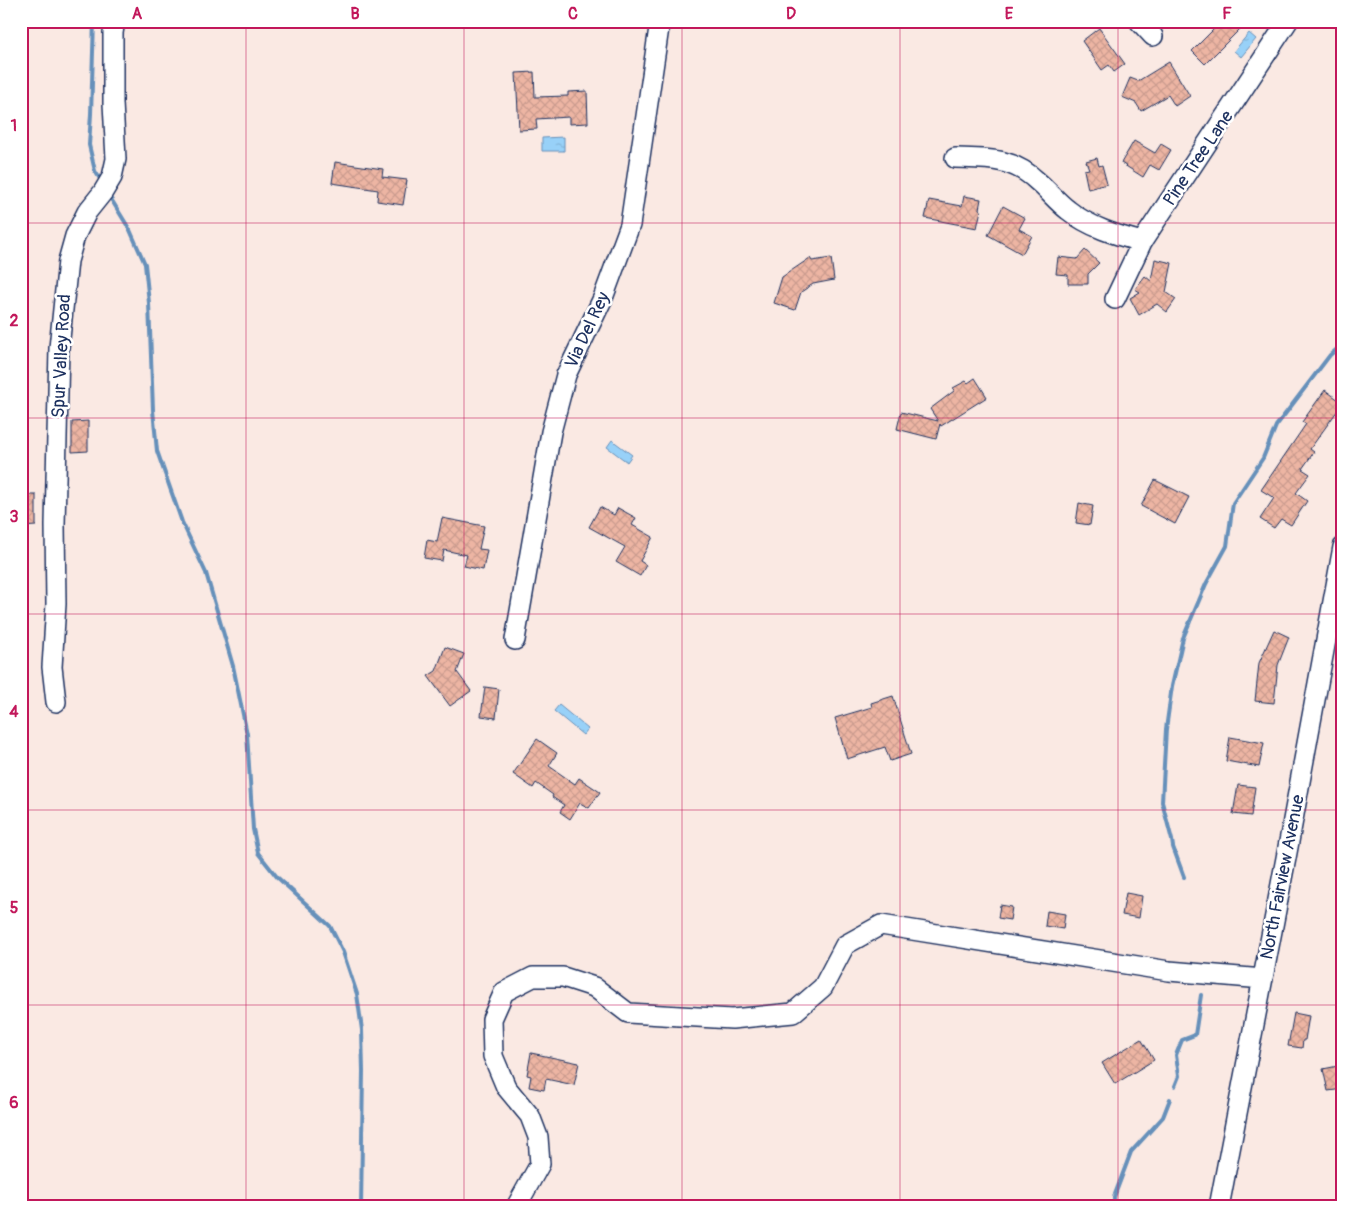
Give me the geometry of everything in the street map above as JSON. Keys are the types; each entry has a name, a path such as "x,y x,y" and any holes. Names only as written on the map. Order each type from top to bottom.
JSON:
{"street":[{"name":"Spur Valley Road","path":"56,702 52,667 56,604 55,525 59,348 68,261 75,236 87,212 112,177 116,159 113,103 115,21"},
{"name":"Via Del Rey","path":"515,640 551,432 566,375 603,298 630,225 660,21"},
{"path":"1139,21 1153,36"},
{"name":"Pine Tree Lane","path":"1115,299 1142,242 1288,21"},
{"path":"955,158 1002,160 1022,169 1036,179 1068,211 1096,227 1142,242"},
{"name":"North Fairview Avenue","path":"1219,1207 1330,625 1343,547"},
{"path":"516,1207 540,1164 538,1137 530,1116 506,1087 493,1056 492,1020 504,992 533,978 563,977 594,988 628,1013 732,1019 793,1013 823,987 846,946 881,925 1169,971 1262,979"}],"water":[{"path":"1249,33 1256,39 1241,57 1234,51"},
{"path":"564,137 564,151 542,151 542,138"},
{"path":"612,440 632,455 627,462 607,447"},
{"path":"559,705 588,729 583,735 554,711"}],"building":[{"path":"1222,21 1248,21 1205,64 1192,51"},
{"path":"1099,28 1125,64 1114,72 1109,65 1102,70 1082,41"},
{"path":"1169,62 1190,96 1175,106 1168,95 1141,111 1136,103 1122,97 1130,78 1138,81"},
{"path":"534,72 535,97 568,96 568,92 587,91 588,123 569,124 569,117 536,119 537,129 519,130 516,73"},
{"path":"1134,141 1155,153 1161,144 1171,150 1159,170 1150,165 1143,177 1121,163"},
{"path":"1097,158 1099,166 1102,165 1107,184 1088,189 1084,170 1089,169 1086,161"},
{"path":"335,162 383,169 382,177 407,180 403,205 377,201 378,190 332,183"},
{"path":"964,196 981,199 979,209 981,210 977,228 925,218 929,200 962,206"},
{"path":"1003,206 1025,218 1019,229 1032,236 1022,254 988,235"},
{"path":"1085,250 1099,263 1088,274 1088,284 1068,284 1068,275 1056,274 1058,257 1077,259"},
{"path":"810,258 812,261 831,258 834,280 813,284 801,292 795,310 774,303 782,277"},
{"path":"1155,259 1172,263 1166,292 1176,299 1167,312 1157,304 1139,315 1130,298 1140,292 1135,289 1145,276 1151,281"},
{"path":"975,378 987,397 941,426 940,424 936,439 897,429 901,412 938,421 930,409 954,391 953,388 966,381 968,383"},
{"path":"1325,390 1343,403 1310,449 1314,452 1302,469 1310,474 1296,493 1307,501 1291,525 1281,519 1274,528 1260,519 1274,498 1261,490 1306,424 1302,422"},
{"path":"88,421 88,451 72,452 72,422"},
{"path":"1155,480 1189,497 1175,524 1141,506"},
{"path":"21,495 36,495 36,526 21,527"},
{"path":"1079,503 1093,506 1090,525 1076,523"},
{"path":"600,507 614,515 618,508 636,518 632,525 653,537 640,561 646,565 640,576 616,562 625,547 589,527"},
{"path":"442,518 484,526 479,549 487,550 483,570 464,566 467,555 444,550 442,561 424,558 427,540 437,542"},
{"path":"1274,630 1289,637 1278,665 1274,703 1255,701 1259,663"},
{"path":"445,647 464,654 457,672 471,691 450,706 428,676 436,671"},
{"path":"485,687 499,689 496,718 481,716"},
{"path":"893,696 911,754 890,761 885,747 847,759 835,718 872,707 871,703"},
{"path":"1230,737 1264,743 1259,767 1226,761"},
{"path":"537,739 557,753 549,766 575,784 579,778 600,792 589,808 580,803 570,819 560,812 564,805 552,797 553,795 536,783 533,788 513,774"},
{"path":"1238,785 1255,787 1251,816 1233,814"},
{"path":"1126,893 1142,896 1139,918 1122,915"},
{"path":"1000,905 1012,907 1010,920 998,918"},
{"path":"1047,911 1065,914 1063,929 1045,926"},
{"path":"1294,1013 1309,1016 1302,1048 1288,1046"},
{"path":"1141,1039 1154,1060 1115,1084 1102,1063"},
{"path":"531,1053 579,1063 574,1085 546,1079 544,1090 529,1087 531,1076 527,1075"},
{"path":"1343,1065 1343,1089 1328,1091 1323,1069"}],"waterway":[{"path":"94,21 89,145 95,171 100,179"},
{"path":"111,199 130,230 145,264 157,451 182,522 206,573 233,666 247,734 253,829 258,853 277,877 330,926 343,952 357,994 362,1030 363,1071 361,1207"},
{"path":"1184,877 1173,847 1162,802 1166,729 1172,686 1183,638 1206,584 1227,546 1233,503 1263,458 1276,426 1330,355 1343,344"},
{"path":"1175,1086 1179,1076 1176,1055 1182,1040 1195,1035 1201,995"},
{"path":"1114,1207 1114,1197 1131,1152 1163,1117 1170,1099"}]}
